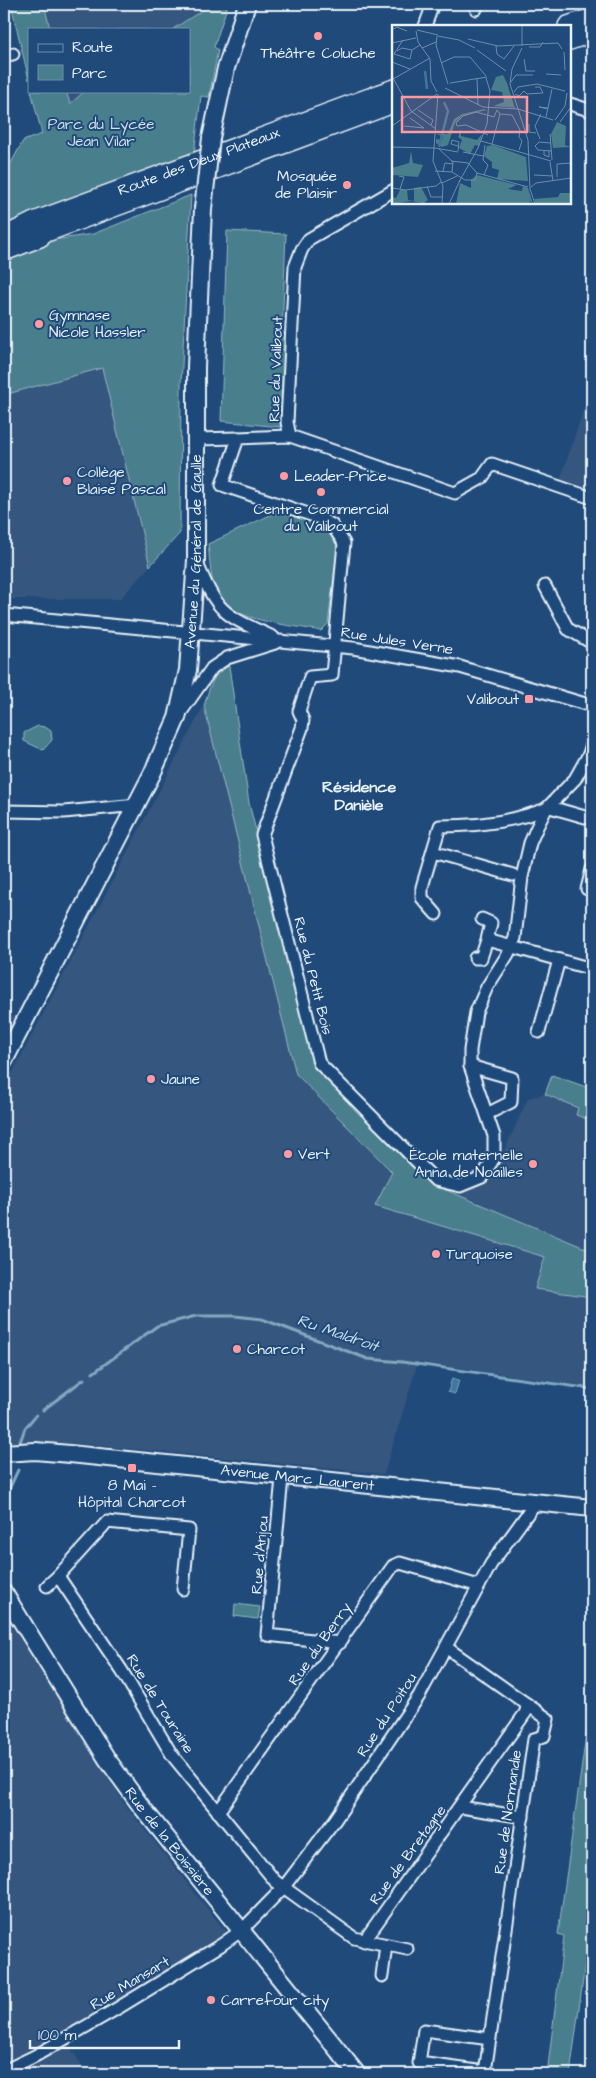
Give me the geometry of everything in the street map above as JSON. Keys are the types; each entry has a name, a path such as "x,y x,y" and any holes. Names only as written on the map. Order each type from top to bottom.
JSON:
{"main road":[{"path":"571,25 592,18"},
{"path":"571,40 592,32"},
{"name":"Route des Deux Plateaux","path":"4,244 38,232 42,227 392,90"},
{"name":"Route des Deux Plateaux","path":"4,236 42,227 392,104"},
{"path":"4,228 42,227 40,237 4,252"}],"street":[{"name":"Avenue du Général de Gaulle","path":"4,1061 137,805 177,718 188,670 196,560 196,367 203,209 211,138 226,68 247,4"},
{"path":"425,25 433,4"},
{"path":"571,104 592,111"},
{"name":"Rue du Valibout","path":"196,439 290,436 287,422 295,267 302,249 308,239 392,191"},
{"path":"290,436 454,493 482,478 492,464 592,498"},
{"path":"238,438 222,485 317,517 332,525 344,543 334,646"},
{"path":"196,560 212,598 231,618 281,641"},
{"path":"545,586 568,629 592,643"},
{"name":"Rue Jules Verne","path":"4,614 192,634 334,646 460,666 592,706"},
{"path":"177,718 212,668 227,658 281,641"},
{"name":"Rue du Petit Bois","path":"334,646 332,676 310,677 299,711 303,720 302,728 262,835 320,1063 435,1180 460,1186 482,1177 494,1158 494,1136 470,1066 470,1050 476,1012 487,987 515,938 522,878 530,843 548,808 575,779 592,744"},
{"path":"4,812 64,812 137,805"},
{"path":"436,914 422,898 422,887 440,826 469,826 521,818 548,808 592,819"},
{"path":"521,818 537,827"},
{"path":"432,852 513,875"},
{"path":"587,889 592,869"},
{"path":"475,958 481,958 491,923 482,919"},
{"path":"487,940 592,969"},
{"path":"539,1032 559,960"},
{"path":"470,1066 512,1078 511,1102 487,1114"},
{"name":"Avenue Marc Laurent","path":"4,1453 16,1451 53,1453 282,1478 592,1508"},
{"name":"Rue d'Anjou","path":"282,1478 267,1635 340,1643"},
{"name":"Rue du Poitou","path":"242,1930 283,1888 341,1812 419,1696 447,1648 479,1586 506,1542 536,1502"},
{"path":"47,1586 107,1522 189,1530 183,1589"},
{"name":"Rue du Berry","path":"218,1812 393,1566 400,1563 479,1586"},
{"name":"Rue de Touraine","path":"58,1576 122,1671 172,1755 283,1888"},
{"name":"Rue de la Boissière","path":"4,1593 108,1759 135,1798 357,2074"},
{"name":"Rue de Normandie","path":"447,1648 548,1719 544,1736 534,1739 523,1817 490,2040 485,2072 419,2062 424,2030 490,2040"},
{"name":"Rue de Bretagne","path":"364,1941 517,1726 526,1712 527,1704"},
{"path":"517,1726 534,1739"},
{"path":"460,1808 523,1817"},
{"path":"283,1888 354,1938 407,1949"},
{"name":"Rue Mansart","path":"4,2071 35,2056 118,2008 242,1930"},
{"path":"382,1976 386,1945"}],"shaded area":[{"path":"44,4 212,4 175,28 50,28"},
{"path":"66,92 84,92 69,104"},
{"name":"Collège Blaise Pascal","path":"102,368 150,566 120,599 4,599 4,395"},
{"path":"585,405 592,407 592,498 558,486"},
{"path":"204,705 296,1074 392,1173 375,1206 546,1257 536,1289 592,1297 592,1387 418,1362 384,1474 73,1443 4,1445 4,1089"},
{"path":"4,1014 17,1017 4,1043"},
{"name":"École maternelle Anna de Noailles","path":"544,1094 578,1108 576,1115 592,1121 592,1251 459,1195 488,1179 499,1162 528,1098"},
{"path":"452,1378 459,1380 455,1394 448,1392"},
{"path":"4,1614 126,1806 226,1932 69,2046 88,2074 4,2074"}],"green space":[{"path":"11,4 44,4 50,28 28,28 28,76"},
{"name":"Parc du Lycée Jean Vilar","path":"212,4 228,4 214,47 218,50 209,97 201,96 194,155 4,224 4,176 23,141 42,134 31,92 66,92 70,104 84,92 190,92 190,28 175,28"},
{"path":"191,195 181,385 180,533 150,566 102,368 4,395 4,259 54,240 93,234"},
{"path":"227,231 286,234 282,333 285,334 281,427 221,421"},
{"path":"279,511 321,526 334,536 338,543 328,624 321,631 265,621 236,612 226,605 215,590 208,544"},
{"path":"229,666 249,803 314,1063 423,1177 434,1185 592,1251 592,1297 535,1289 545,1257 375,1206 392,1172 296,1074 204,706 215,678 223,669"},
{"path":"38,726 45,727 51,731 52,740 43,750 24,741 24,733"},
{"path":"552,1075 592,1089 592,1121 576,1115 578,1108 545,1094"},
{"path":"235,1604 260,1607 258,1619 234,1616"},
{"path":"592,1693 592,1914 570,2074 547,2074 564,1936 558,1934"}],"waterway":[{"name":"Ru Maldroit","path":"93,1373 157,1326 196,1316 235,1316 262,1319 368,1359 402,1362 592,1389"},
{"name":"Ru Maldroit","path":"43,1410 84,1379"},
{"name":"Ru Maldroit","path":"20,1442 25,1428 36,1415"},
{"name":"Ru Maldroit","path":"4,1500 18,1470"}],"place":[{"name":"Théâtre Coluche","path":"318,36"},
{"name":"Mosquée de Plaisir","path":"347,185"},
{"name":"Gymnase Nicole Hassler","path":"39,324"},
{"name":"Leader-Price","path":"284,476"},
{"name":"Collège Blaise Pascal","path":"67,481"},
{"name":"Centre Commercial du Valibout","path":"321,492"},
{"name":"Valibout","path":"529,699"},
{"name":"Jaune","path":"151,1079"},
{"name":"Vert","path":"288,1154"},
{"name":"École maternelle Anna de Noailles","path":"533,1164"},
{"name":"Turquoise","path":"436,1254"},
{"name":"Charcot","path":"237,1349"},
{"name":"8 Mai - Hôpital Charcot","path":"132,1468"},
{"name":"Carrefour city","path":"211,2000"}],"district":[{"name":"Résidence Danièle","path":"359,796"}]}
